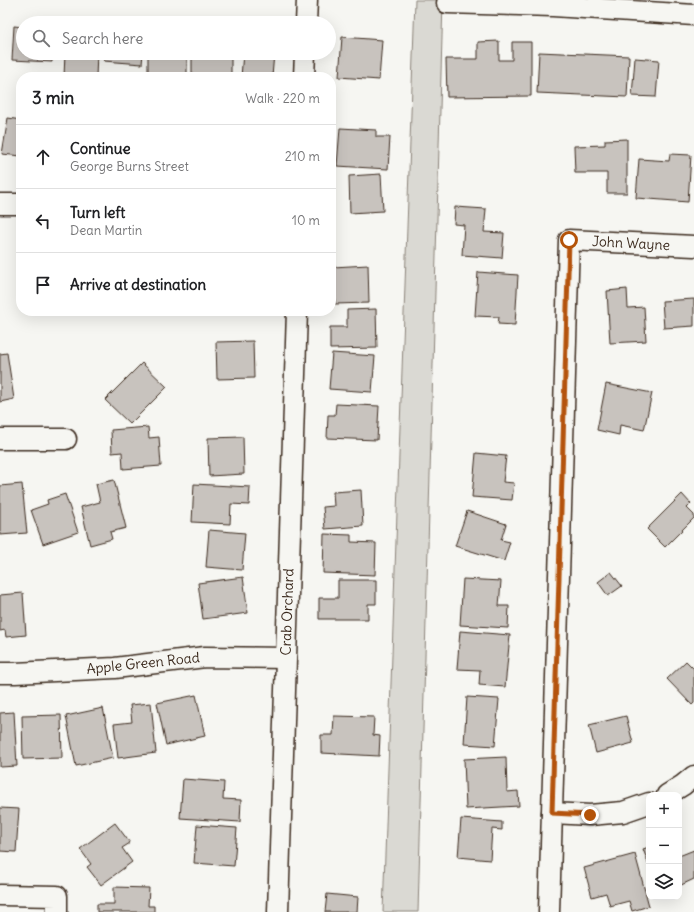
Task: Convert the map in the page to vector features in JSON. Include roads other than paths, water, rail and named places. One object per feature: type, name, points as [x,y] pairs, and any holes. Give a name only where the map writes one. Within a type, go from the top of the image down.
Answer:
[{"type":"street","points":[[306,16],[307,0]]},
{"type":"street","points":[[447,3],[553,3],[694,15]]},
{"type":"street","points":[[304,72],[305,60]]},
{"type":"street","points":[[0,204],[16,204]]},
{"type":"street","name":"John Wayne","points":[[552,813],[569,240],[694,246]]},
{"type":"street","name":"Crab Orchard","points":[[278,912],[297,316]]},
{"type":"street","points":[[0,439],[66,439]]},
{"type":"street","name":"Apple Green Road","points":[[0,672],[22,673],[115,668],[205,657],[286,658]]},
{"type":"street","points":[[672,792],[694,776]]},
{"type":"street","points":[[549,912],[552,813],[590,815],[616,813],[646,804]]},
{"type":"street","points":[[0,895],[57,904]]}]
